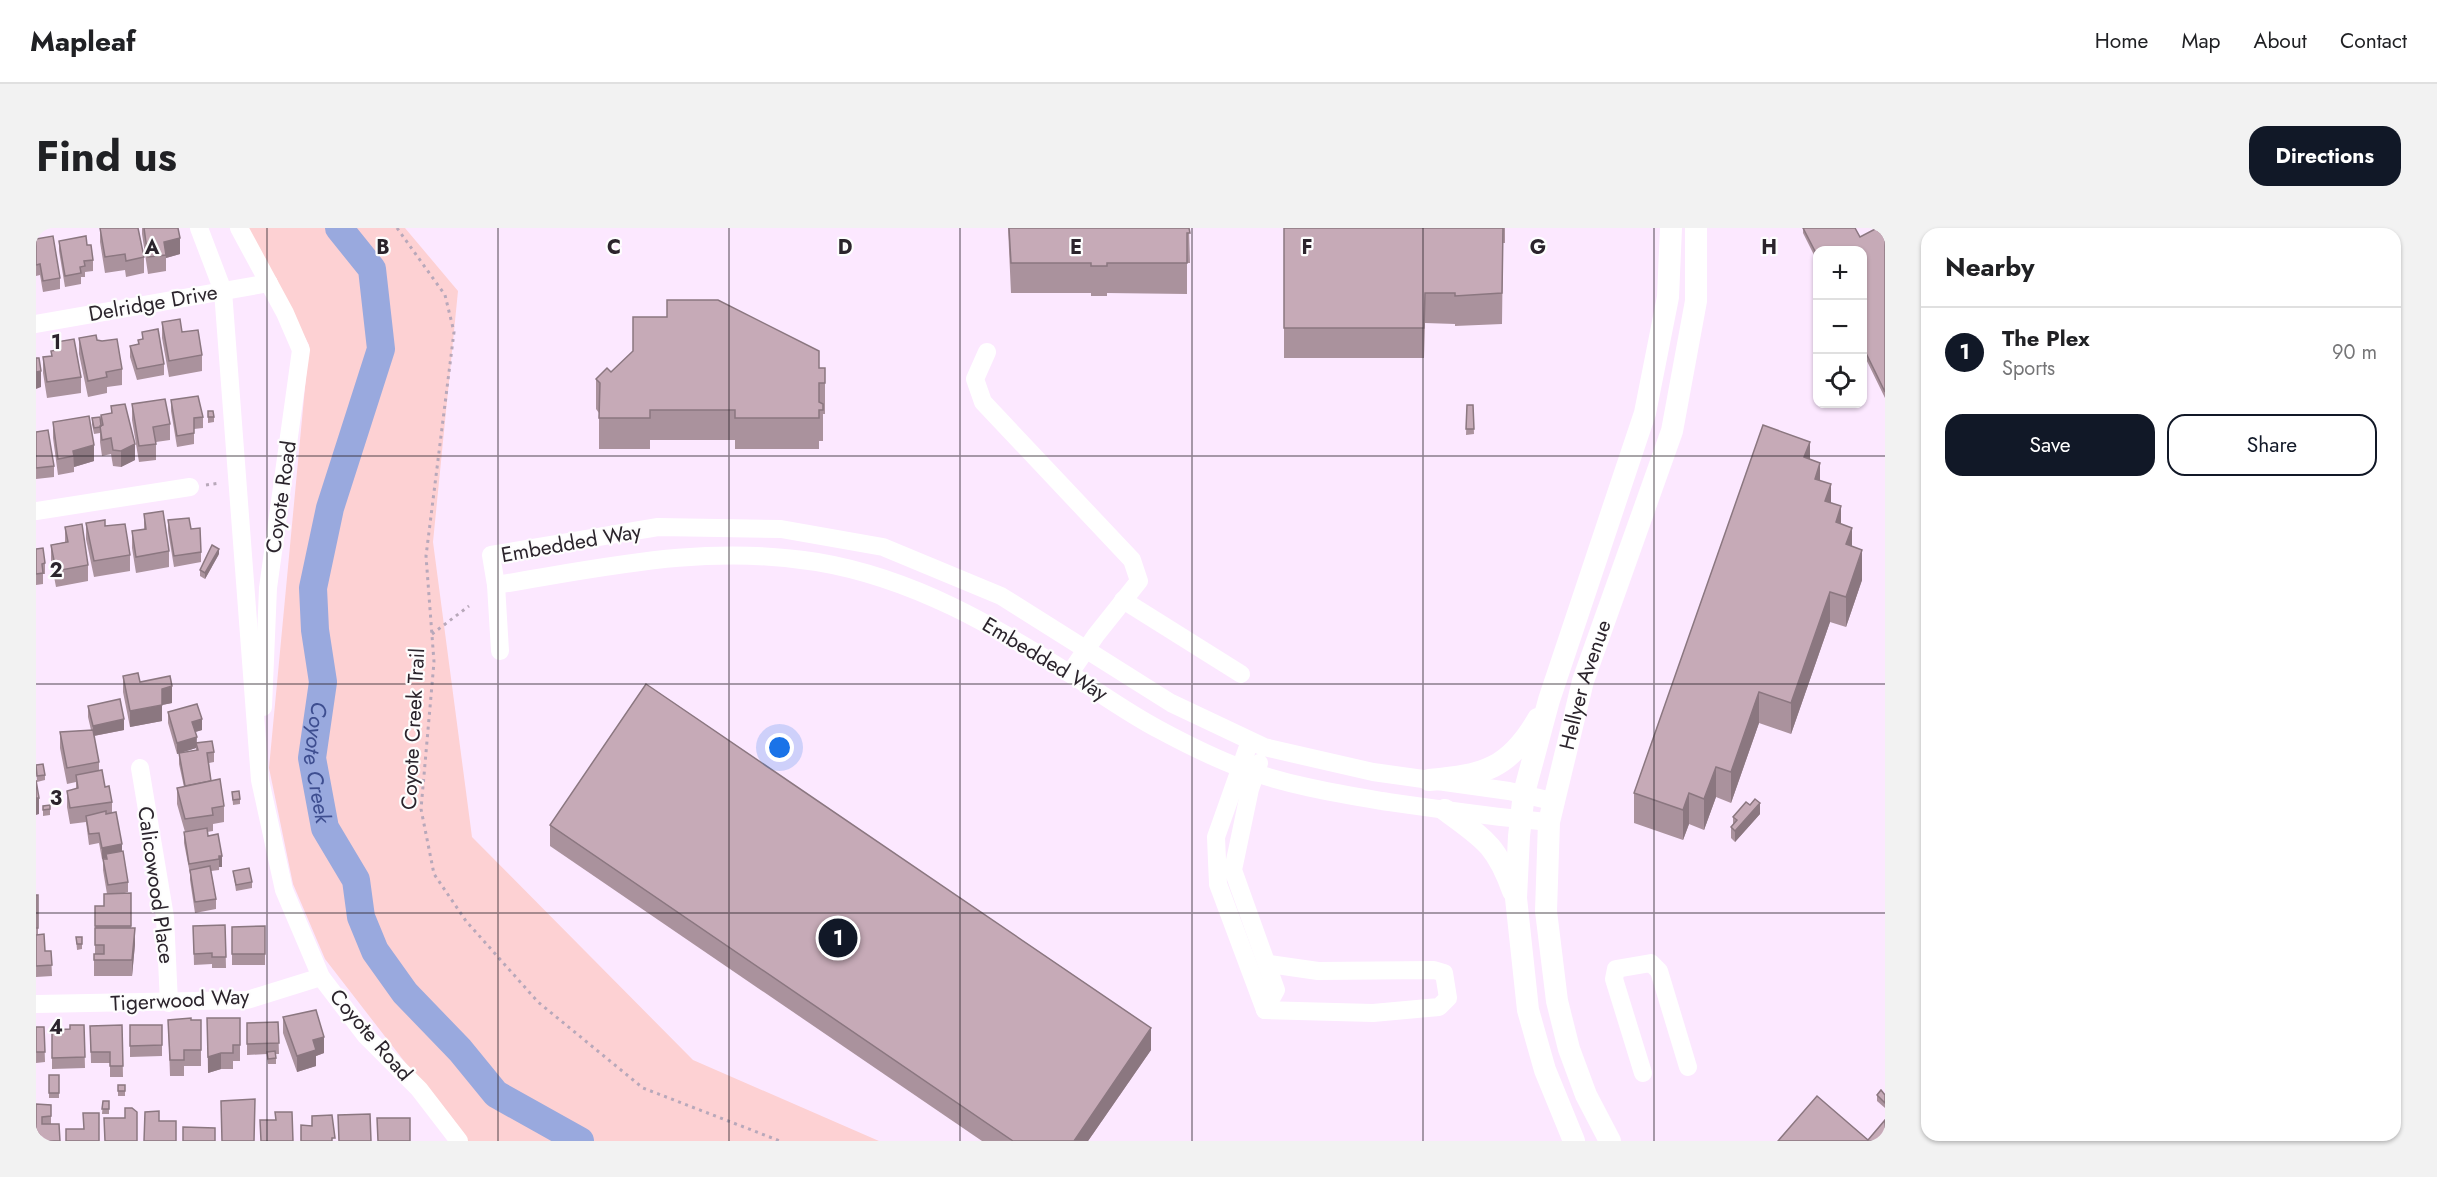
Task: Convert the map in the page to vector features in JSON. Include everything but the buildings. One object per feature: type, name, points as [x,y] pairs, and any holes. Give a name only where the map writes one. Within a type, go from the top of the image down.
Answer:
[{"type":"main road","name":"Hellyer Avenue","points":[[1574,1141],[1545,1070],[1528,1011],[1516,898],[1521,819],[1524,793],[1549,700],[1645,413],[1668,297],[1671,228]]},
{"type":"main road","name":"Hellyer Avenue","points":[[1610,1141],[1586,1095],[1569,1049],[1557,1001],[1546,911],[1550,811],[1583,681],[1672,431],[1696,301],[1696,228]]},
{"type":"main road","points":[[1668,297],[1696,301]]},
{"type":"main road","points":[[1429,780],[1465,777],[1502,763],[1526,741],[1549,700]]},
{"type":"main road","points":[[1445,810],[1489,842],[1504,868],[1516,898]]},
{"type":"street","name":"Coyote Road","points":[[199,228],[223,291],[260,780],[284,890],[321,976],[366,1036],[419,1089],[459,1141]]},
{"type":"street","name":"Coyote Road","points":[[239,228],[269,283],[301,350],[268,588],[260,780]]},
{"type":"street","name":"Delridge Drive","points":[[36,324],[269,283]]},
{"type":"street","points":[[987,352],[975,379],[983,402],[1132,560],[1139,581],[1085,649],[1070,673]]},
{"type":"street","points":[[36,511],[189,487]]},
{"type":"street","name":"Embedded Way","points":[[658,527],[781,528],[883,547],[1001,596],[1171,703],[1257,744],[1318,761],[1524,793],[1550,811],[1521,819],[1445,810],[1318,790],[1248,771],[1158,729],[984,621],[926,593],[875,576],[819,563],[759,555],[710,554],[662,558],[496,585],[491,555],[658,527]]},
{"type":"street","points":[[496,585],[500,651]]},
{"type":"street","points":[[1124,600],[1241,674]]},
{"type":"street","points":[[1257,744],[1248,771],[1216,837],[1218,884],[1265,1011]]},
{"type":"street","name":"Calicowood Place","points":[[140,768],[165,917],[169,1003]]},
{"type":"street","points":[[1248,771],[1233,870],[1269,964],[1276,990],[1265,1011]]},
{"type":"street","points":[[1216,837],[1238,842]]},
{"type":"street","points":[[1643,1073],[1614,979],[1616,969],[1651,963],[1659,971],[1688,1067]]},
{"type":"street","points":[[1265,1011],[1373,1013],[1439,1007],[1448,998],[1444,974],[1434,970],[1318,971],[1269,964]]},
{"type":"street","name":"Tigerwood Way","points":[[36,1004],[247,1000],[321,976]]},
{"type":"path","name":"Coyote Creek Trail","points":[[397,228],[445,295],[454,332],[426,556],[434,662],[421,809],[434,874],[466,921],[538,1002],[642,1088],[780,1141]]},
{"type":"path","points":[[189,487],[236,482]]},
{"type":"path","points":[[432,634],[469,606]]},
{"type":"shaded area","points":[[246,228],[405,228],[458,291],[433,542],[472,837],[693,1060],[879,1141],[466,1141],[325,959],[293,884],[269,768],[309,345]]},
{"type":"waterway","name":"Coyote Creek","points":[[339,228],[372,269],[381,349],[330,508],[313,588],[315,630],[323,682],[312,758],[325,828],[356,880],[361,917],[375,951],[405,993],[460,1050],[496,1094],[580,1141]]},
{"type":"place","name":"The Plex","points":[[838,938]]}]
